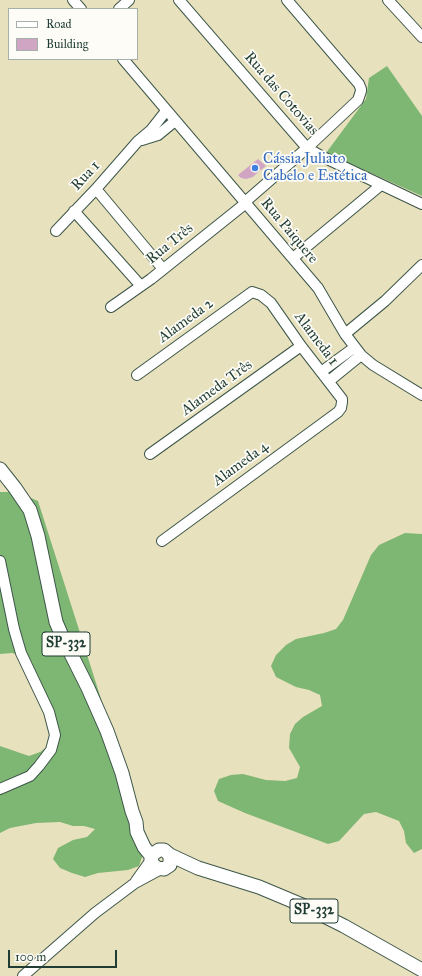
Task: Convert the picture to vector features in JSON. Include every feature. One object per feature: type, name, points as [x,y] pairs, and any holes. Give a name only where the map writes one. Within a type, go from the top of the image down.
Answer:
[{"type":"main road","name":"SP-332","points":[[0,469],[30,510],[38,536],[56,622],[107,731],[122,773],[136,822],[147,836],[161,860],[180,869],[198,868],[259,887],[302,905],[344,926],[422,970]]},
{"type":"street","points":[[73,0],[79,8]]},
{"type":"street","points":[[120,8],[129,0]]},
{"type":"street","name":"Rua das Cotovias","points":[[180,0],[307,148],[323,158],[422,204]]},
{"type":"street","name":"Rua Três","points":[[111,307],[163,269],[245,202],[307,148],[358,100],[362,88],[287,0]]},
{"type":"street","points":[[388,0],[422,37]]},
{"type":"street","name":"Rua Paiquere","points":[[124,60],[318,288],[345,334],[358,351],[373,365],[422,395]]},
{"type":"street","name":"Rua 1","points":[[56,231],[96,189],[138,141],[151,130],[166,111]]},
{"type":"street","points":[[138,141],[158,135],[175,121]]},
{"type":"street","points":[[293,258],[381,185]]},
{"type":"street","points":[[96,189],[163,269]]},
{"type":"street","points":[[74,211],[141,286]]},
{"type":"street","points":[[345,334],[385,301],[422,265]]},
{"type":"street","name":"Alameda 1","points":[[252,292],[262,295],[271,303],[301,346],[342,399],[341,408],[338,412]]},
{"type":"street","name":"Alameda 2","points":[[137,375],[252,292]]},
{"type":"street","name":"Alameda Três","points":[[150,454],[301,346]]},
{"type":"street","points":[[321,372],[358,351]]},
{"type":"street","points":[[329,381],[358,351]]},
{"type":"street","name":"Alameda 4","points":[[162,541],[338,412]]},
{"type":"street","points":[[0,561],[14,629],[21,653],[49,712],[55,735],[51,750],[30,776],[0,789]]},
{"type":"street","points":[[23,976],[95,913],[135,883],[161,860]]},
{"type":"green space","points":[[387,66],[422,116],[422,196],[326,153],[366,99],[369,78]]},
{"type":"green space","points":[[0,492],[13,492],[38,501],[125,774],[143,854],[139,866],[128,870],[98,873],[85,877],[60,868],[53,859],[58,848],[73,840],[87,837],[95,829],[84,826],[73,826],[60,822],[36,823],[10,828],[0,833],[0,746],[29,756],[40,752],[52,743],[32,662],[23,656],[12,653],[0,654]]},
{"type":"green space","points":[[405,533],[422,534],[422,849],[414,853],[406,843],[404,831],[399,821],[376,812],[364,814],[339,841],[328,844],[245,813],[218,801],[214,791],[219,779],[231,775],[243,774],[266,780],[285,781],[297,778],[300,767],[289,748],[290,734],[295,724],[303,717],[322,706],[320,695],[309,690],[296,687],[276,677],[271,666],[276,655],[286,645],[296,639],[336,629],[343,620],[371,555],[379,545]]},
{"type":"building","name":"Cássia Juliato Cabelo e Estética","points":[[258,159],[266,166],[261,170],[259,169],[253,177],[246,179],[241,178],[238,175]]},
{"type":"place","name":"Cássia Juliato Cabelo e Estética","points":[[255,168]]}]
